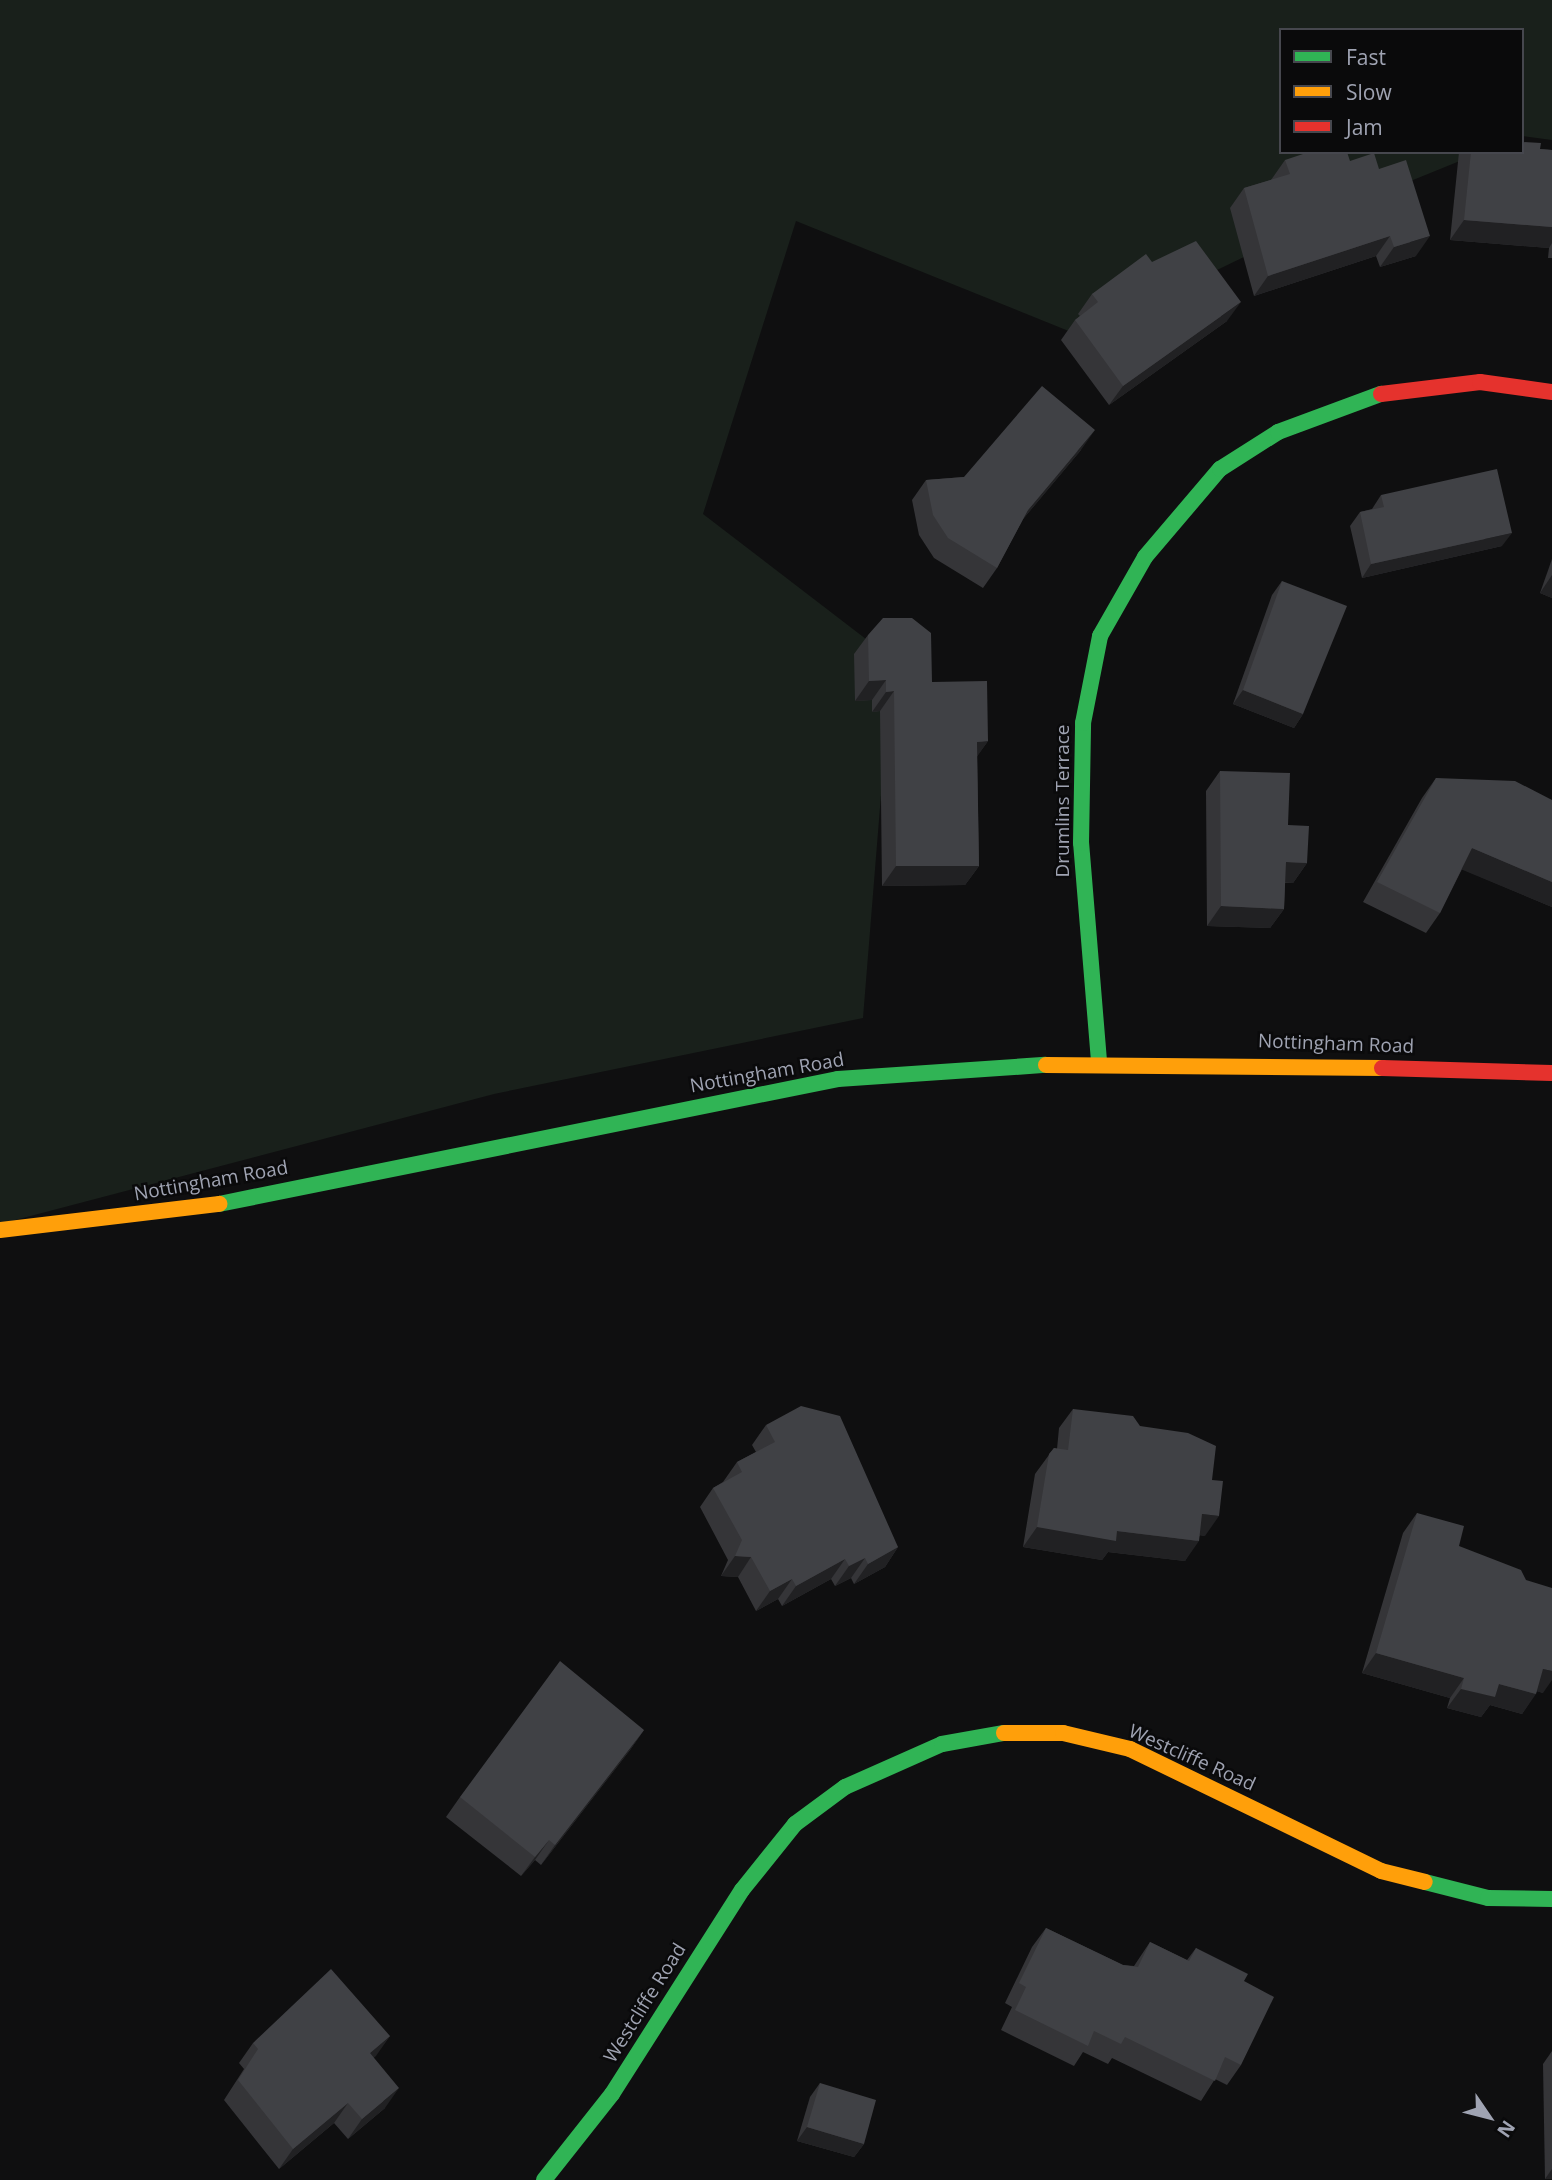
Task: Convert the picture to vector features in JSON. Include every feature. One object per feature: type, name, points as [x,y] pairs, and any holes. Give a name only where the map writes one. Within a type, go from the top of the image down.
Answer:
[{"type":"street","name":"Drumlins Terrace","points":[[1099,1061],[1081,843],[1083,723],[1100,636],[1145,557],[1220,470],[1278,432],[1374,396],[1480,382],[1552,392]]},
{"type":"street","name":"Nottingham Road","points":[[0,1230],[192,1209],[838,1079],[1099,1061],[1326,1062],[1552,1073]]},
{"type":"street","name":"Westcliffe Road","points":[[544,2180],[611,2094],[742,1890],[795,1824],[845,1787],[942,1744],[1009,1732],[1063,1733],[1130,1749],[1381,1871],[1488,1898],[1552,1899]]},
{"type":"shaded area","points":[[0,0],[1552,0],[1552,140],[1524,136],[1524,28],[1279,28],[1279,154],[1477,154],[1349,206],[1081,336],[796,221],[703,514],[892,659],[863,1018],[494,1094],[0,1224]]},
{"type":"building","points":[[1524,142],[1541,143],[1540,149],[1552,150],[1552,227],[1464,220],[1471,154],[1524,154]]},
{"type":"building","points":[[1303,154],[1348,154],[1350,161],[1374,154],[1379,169],[1406,160],[1430,236],[1394,247],[1390,236],[1268,276],[1244,188],[1290,174],[1285,160]]},
{"type":"building","points":[[1196,241],[1241,302],[1123,386],[1075,320],[1098,302],[1092,294],[1146,254],[1152,262]]},
{"type":"building","points":[[1042,386],[1095,430],[1028,510],[997,568],[948,538],[933,515],[926,480],[964,477]]},
{"type":"building","points":[[1497,469],[1512,533],[1371,564],[1360,512],[1384,507],[1381,495]]},
{"type":"building","points":[[1282,581],[1347,606],[1303,714],[1243,690]]},
{"type":"building","points":[[883,618],[912,618],[931,633],[932,682],[987,681],[988,741],[977,742],[979,866],[896,866],[894,691],[886,692],[886,680],[869,681],[868,635]]},
{"type":"building","points":[[1220,771],[1290,773],[1288,825],[1309,826],[1307,863],[1286,862],[1284,909],[1221,906]]},
{"type":"building","points":[[1436,778],[1515,781],[1552,800],[1552,882],[1472,848],[1440,913],[1377,882]]},
{"type":"building","points":[[801,1406],[840,1416],[898,1547],[868,1564],[865,1558],[849,1566],[845,1559],[796,1586],[792,1579],[770,1591],[751,1557],[735,1556],[742,1540],[713,1488],[742,1472],[737,1462],[775,1442],[766,1425]]},
{"type":"building","points":[[1073,1409],[1133,1416],[1140,1426],[1188,1433],[1216,1446],[1212,1480],[1223,1481],[1219,1516],[1202,1514],[1199,1541],[1117,1531],[1116,1541],[1037,1527],[1049,1454],[1054,1448],[1068,1450]]},
{"type":"building","points":[[1417,1513],[1464,1526],[1459,1546],[1521,1570],[1526,1580],[1552,1588],[1552,1671],[1543,1669],[1536,1694],[1499,1684],[1495,1697],[1461,1689],[1464,1678],[1376,1653]]},
{"type":"building","points":[[560,1661],[644,1730],[555,1845],[549,1840],[535,1857],[460,1797]]},
{"type":"building","points":[[1046,1928],[1123,1965],[1138,1967],[1150,1942],[1189,1961],[1196,1948],[1248,1974],[1244,1981],[1274,1997],[1241,2065],[1225,2057],[1215,2081],[1125,2037],[1121,2044],[1094,2031],[1088,2046],[1015,2010],[1026,1987],[1019,1983]]},
{"type":"building","points":[[331,1969],[390,2036],[370,2053],[399,2088],[362,2119],[348,2103],[293,2149],[238,2080],[258,2049],[253,2043]]},
{"type":"building","points":[[820,2083],[876,2100],[864,2144],[807,2127]]},
{"type":"traffic: fast","points":[[1099,1061],[1081,843],[1083,723],[1100,636],[1145,557],[1220,469],[1278,432],[1381,394]]},
{"type":"traffic: fast","points":[[219,1204],[838,1079],[1046,1065]]},
{"type":"traffic: fast","points":[[544,2180],[612,2094],[742,1890],[795,1824],[845,1787],[942,1744],[1004,1733]]},
{"type":"traffic: fast","points":[[1425,1882],[1488,1898],[1552,1899]]},
{"type":"traffic: slow","points":[[1046,1065],[1382,1068]]},
{"type":"traffic: slow","points":[[0,1230],[219,1204]]},
{"type":"traffic: slow","points":[[1004,1733],[1063,1733],[1130,1749],[1381,1871],[1425,1882]]},
{"type":"traffic: jam","points":[[1381,394],[1480,382],[1552,392]]},
{"type":"traffic: jam","points":[[1382,1068],[1552,1073]]}]
